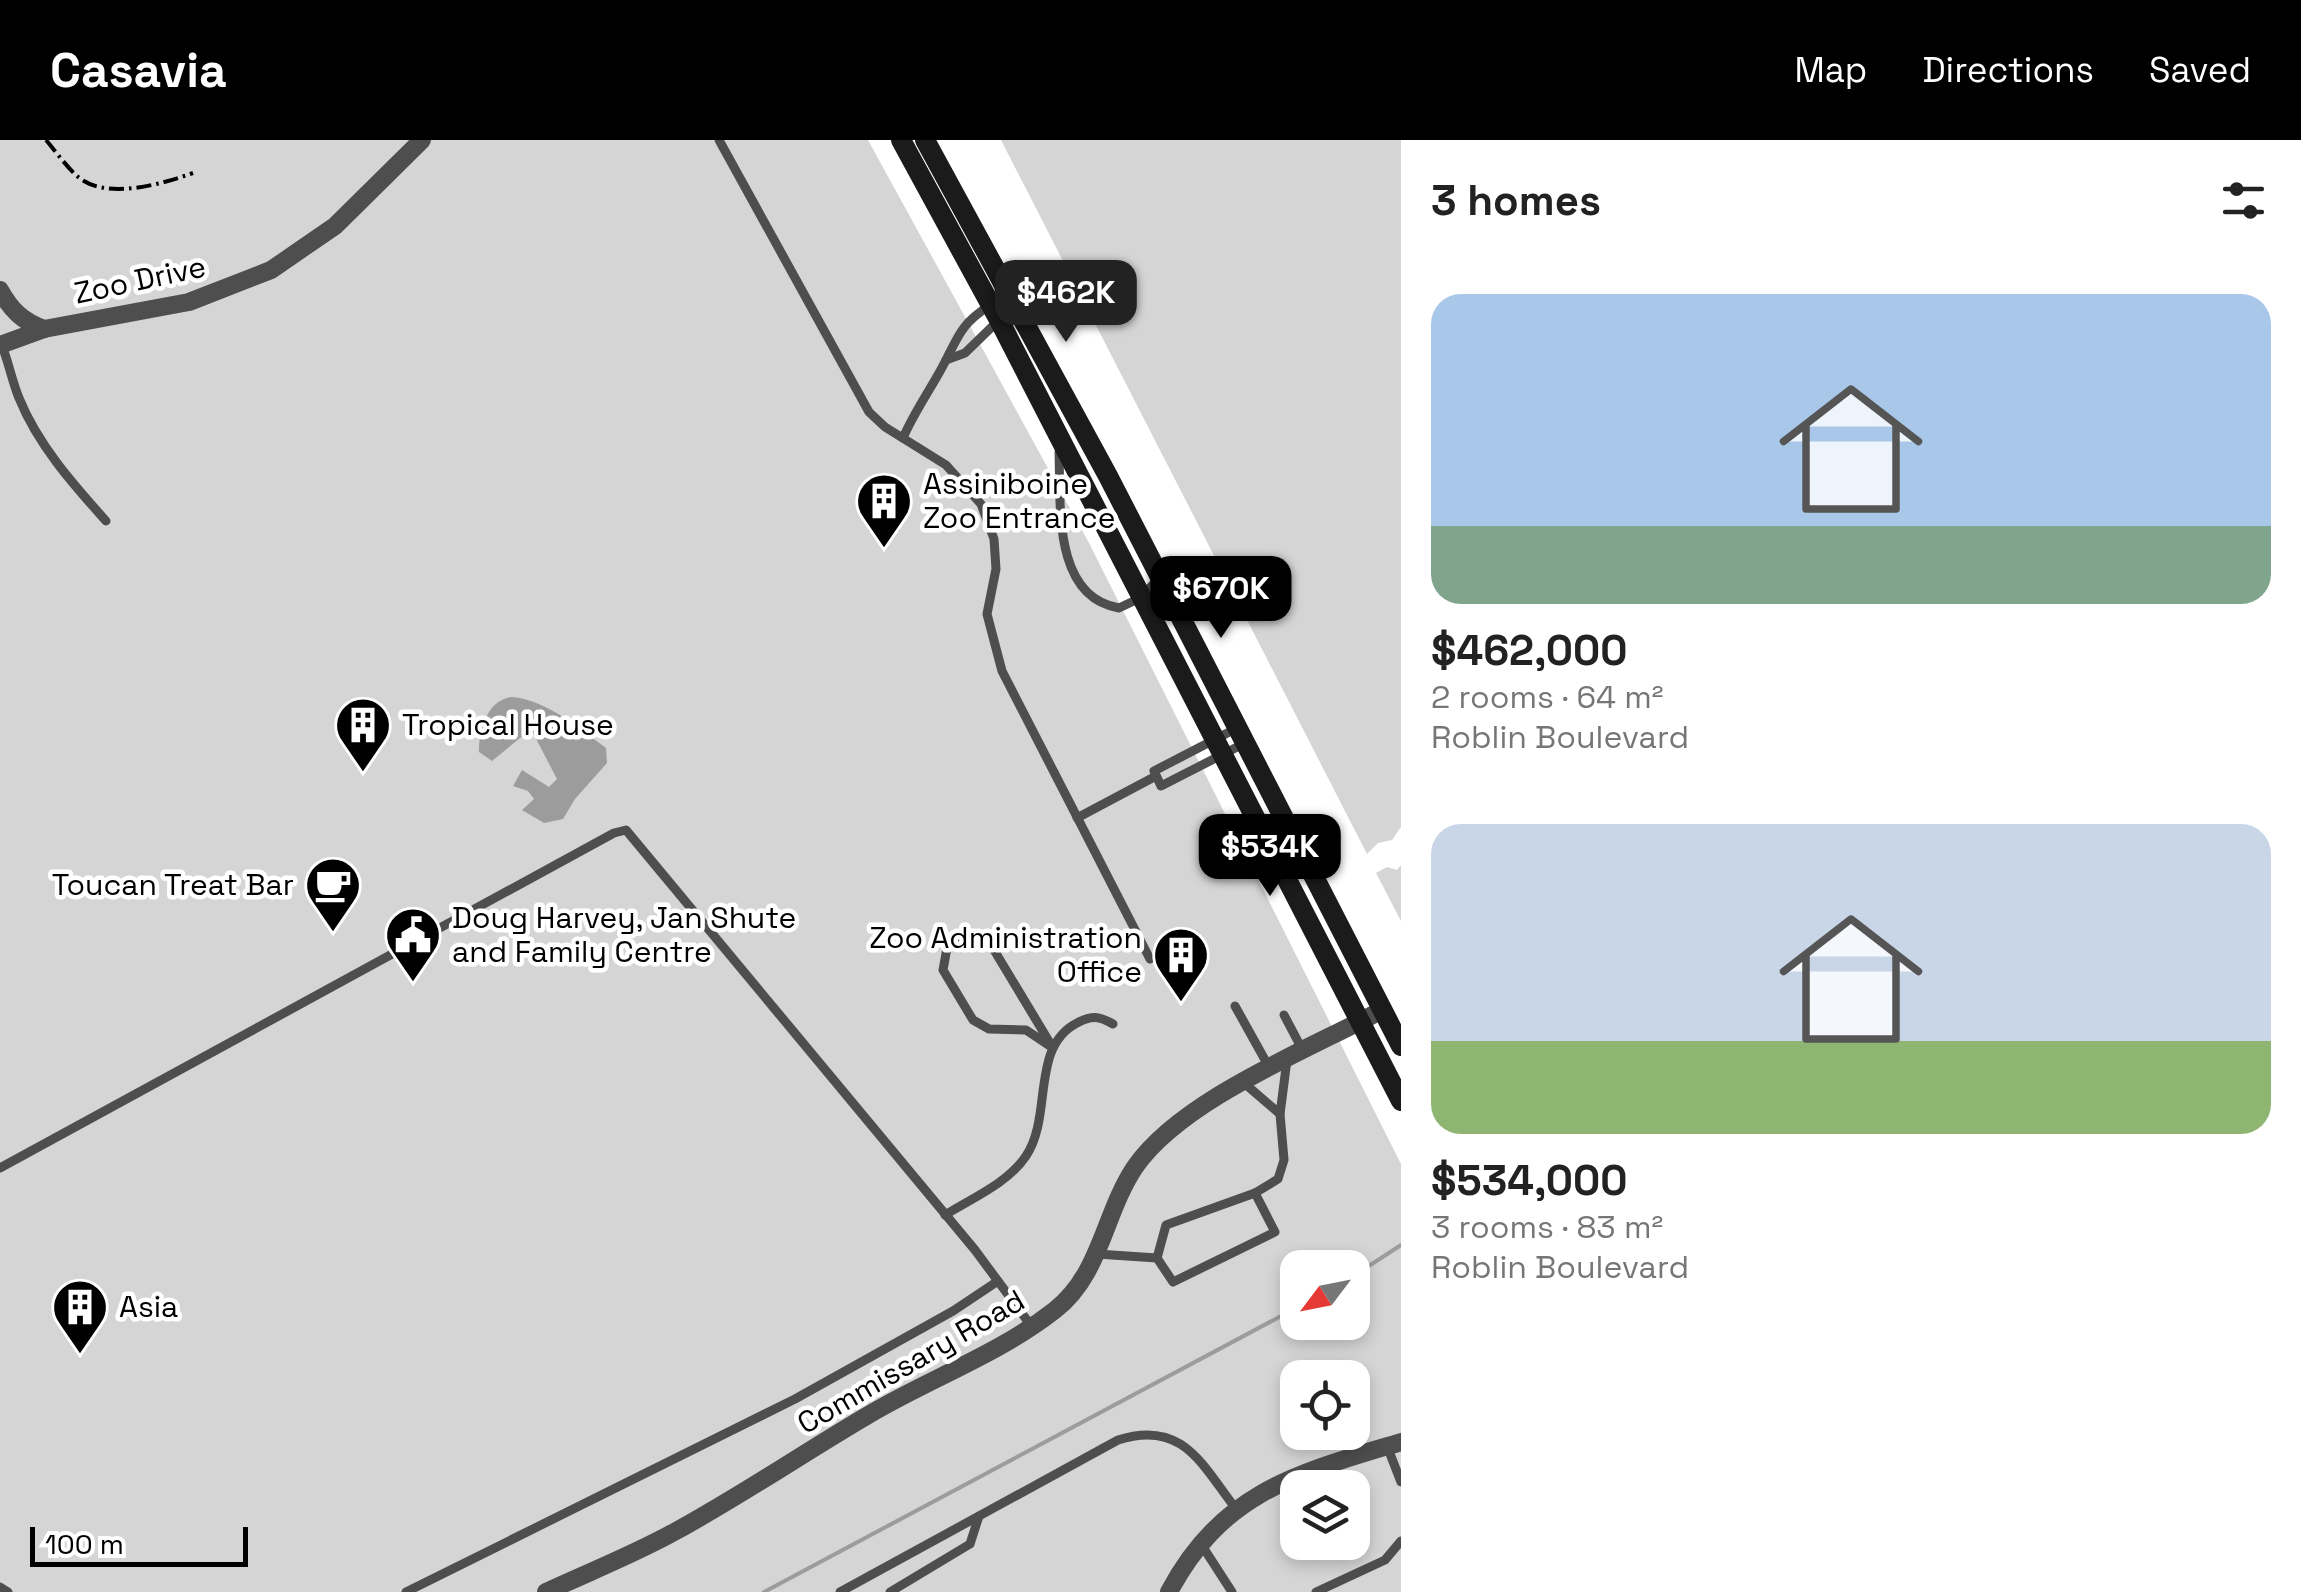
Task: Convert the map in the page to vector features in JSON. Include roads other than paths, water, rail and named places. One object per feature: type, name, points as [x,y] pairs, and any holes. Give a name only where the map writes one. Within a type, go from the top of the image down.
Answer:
[{"type":"main road","points":[[901,140],[1004,307],[1160,576],[1401,1046]]},
{"type":"main road","points":[[926,140],[1059,437],[1401,1100]]},
{"type":"street","name":"Zoo Drive","points":[[1,346],[44,329],[189,302],[271,270],[335,226],[422,140]]},
{"type":"street","points":[[0,290],[16,314],[44,329]]},
{"type":"street","name":"Commissary Road","points":[[546,1592],[679,1530],[874,1412],[1032,1327],[1064,1302],[1097,1254],[1126,1182],[1146,1153],[1191,1115],[1382,1010]]},
{"type":"street","points":[[1169,1592],[1200,1543],[1236,1509],[1302,1474],[1394,1444]]},
{"type":"lane","points":[[719,140],[869,412],[885,428],[959,476],[981,504],[990,524],[996,569],[987,614],[998,659],[1150,958]]},
{"type":"lane","points":[[903,438],[955,337],[974,316],[1004,307]]},
{"type":"lane","points":[[946,360],[964,353],[1004,307]]},
{"type":"lane","points":[[1,346],[19,399],[40,436],[65,474],[106,522]]},
{"type":"lane","points":[[1059,437],[1066,544],[1076,580],[1094,598],[1119,608],[1140,598],[1160,576]]},
{"type":"lane","points":[[1077,818],[1241,736]]},
{"type":"lane","points":[[1157,778],[1241,736]]},
{"type":"lane","points":[[0,1168],[519,884],[626,830],[945,1215],[1032,1327]]},
{"type":"lane","points":[[969,935],[991,945],[1053,1048],[1026,1030],[989,1029],[973,1020],[943,970],[947,948],[969,935]]},
{"type":"lane","points":[[1234,1006],[1287,1060]]},
{"type":"lane","points":[[1156,1258],[1166,1225],[1255,1192],[1278,1179],[1282,1169],[1284,1140],[1280,1114],[1287,1060],[1284,1015]]},
{"type":"lane","points":[[945,1215],[1000,1181],[1027,1155],[1038,1130],[1053,1048],[1068,1028],[1098,1016],[1113,1024]]},
{"type":"lane","points":[[1244,1083],[1280,1114]]},
{"type":"lane","points":[[1156,1258],[1173,1282],[1275,1232],[1255,1192]]},
{"type":"lane","points":[[1097,1254],[1156,1258]]},
{"type":"lane","points":[[406,1592],[795,1398],[954,1312],[998,1281]]},
{"type":"lane","points":[[843,1591],[1118,1440],[1143,1434],[1164,1436],[1186,1446],[1236,1509]]},
{"type":"lane","points":[[1394,1444],[1401,1482]]},
{"type":"lane","points":[[890,1592],[970,1544],[980,1516]]},
{"type":"lane","points":[[1316,1592],[1385,1560],[1401,1541]]},
{"type":"lane","points":[[1200,1543],[1232,1592]]},
{"type":"lane","points":[[0,1587],[8,1592]]},
{"type":"waterway","points":[[1370,1265],[1401,1245]]},
{"type":"waterway","points":[[764,1592],[1280,1317]]},
{"type":"railway","points":[[46,140],[77,176],[103,188],[134,188],[193,173]]},
{"type":"place","name":"Assiniboine Zoo Entrance","points":[[884,550]]},
{"type":"place","name":"Tropical House","points":[[363,774]]},
{"type":"place","name":"Toucan Treat Bar","points":[[333,934]]},
{"type":"place","name":"Doug Harvey, Jan Shute and Family Centre","points":[[413,984]]},
{"type":"place","name":"Zoo Administration Office","points":[[1181,1004]]},
{"type":"place","name":"Asia","points":[[80,1356]]}]
